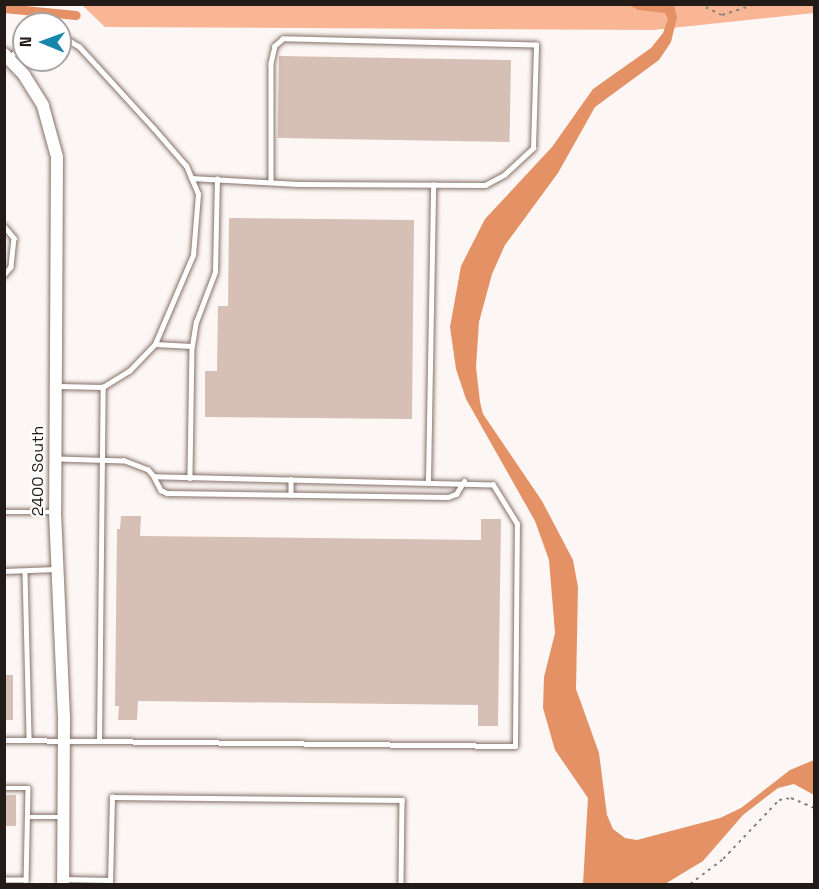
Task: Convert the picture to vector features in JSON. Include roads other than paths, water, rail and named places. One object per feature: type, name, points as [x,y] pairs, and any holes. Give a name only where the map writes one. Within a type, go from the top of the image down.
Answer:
[{"type":"street","name":"2400 South","points":[[10,59],[43,106],[57,157],[54,512],[64,740],[63,882]]},
{"type":"lane","points":[[191,178],[271,182],[485,185],[504,175],[532,148],[536,45],[283,39],[275,46],[271,64],[271,182]]},
{"type":"lane","points":[[55,386],[103,387],[129,370],[155,344],[193,255],[198,194],[186,166],[79,47],[72,43]]},
{"type":"lane","points":[[190,478],[192,346],[196,322],[215,272],[217,180]]},
{"type":"lane","points":[[428,481],[433,185]]},
{"type":"lane","points":[[4,226],[14,238],[10,267],[4,275]]},
{"type":"lane","points":[[155,344],[192,346]]},
{"type":"lane","points":[[99,741],[103,387]]},
{"type":"lane","points":[[55,459],[102,460],[136,464],[154,477],[161,490],[167,493],[448,496],[456,494],[464,481]]},
{"type":"lane","points":[[4,740],[515,746],[518,524],[493,485],[464,481],[154,477]]},
{"type":"lane","points":[[291,479],[291,495]]},
{"type":"lane","points":[[4,512],[54,512]]},
{"type":"lane","points":[[4,572],[56,569]]},
{"type":"lane","points":[[26,571],[29,739]]},
{"type":"lane","points":[[4,788],[28,788],[26,880],[4,880]]},
{"type":"lane","points":[[63,882],[110,882],[112,797],[402,800],[401,885]]},
{"type":"lane","points":[[28,817],[64,817]]},
{"type":"waterway","points":[[4,8],[76,15]]}]
